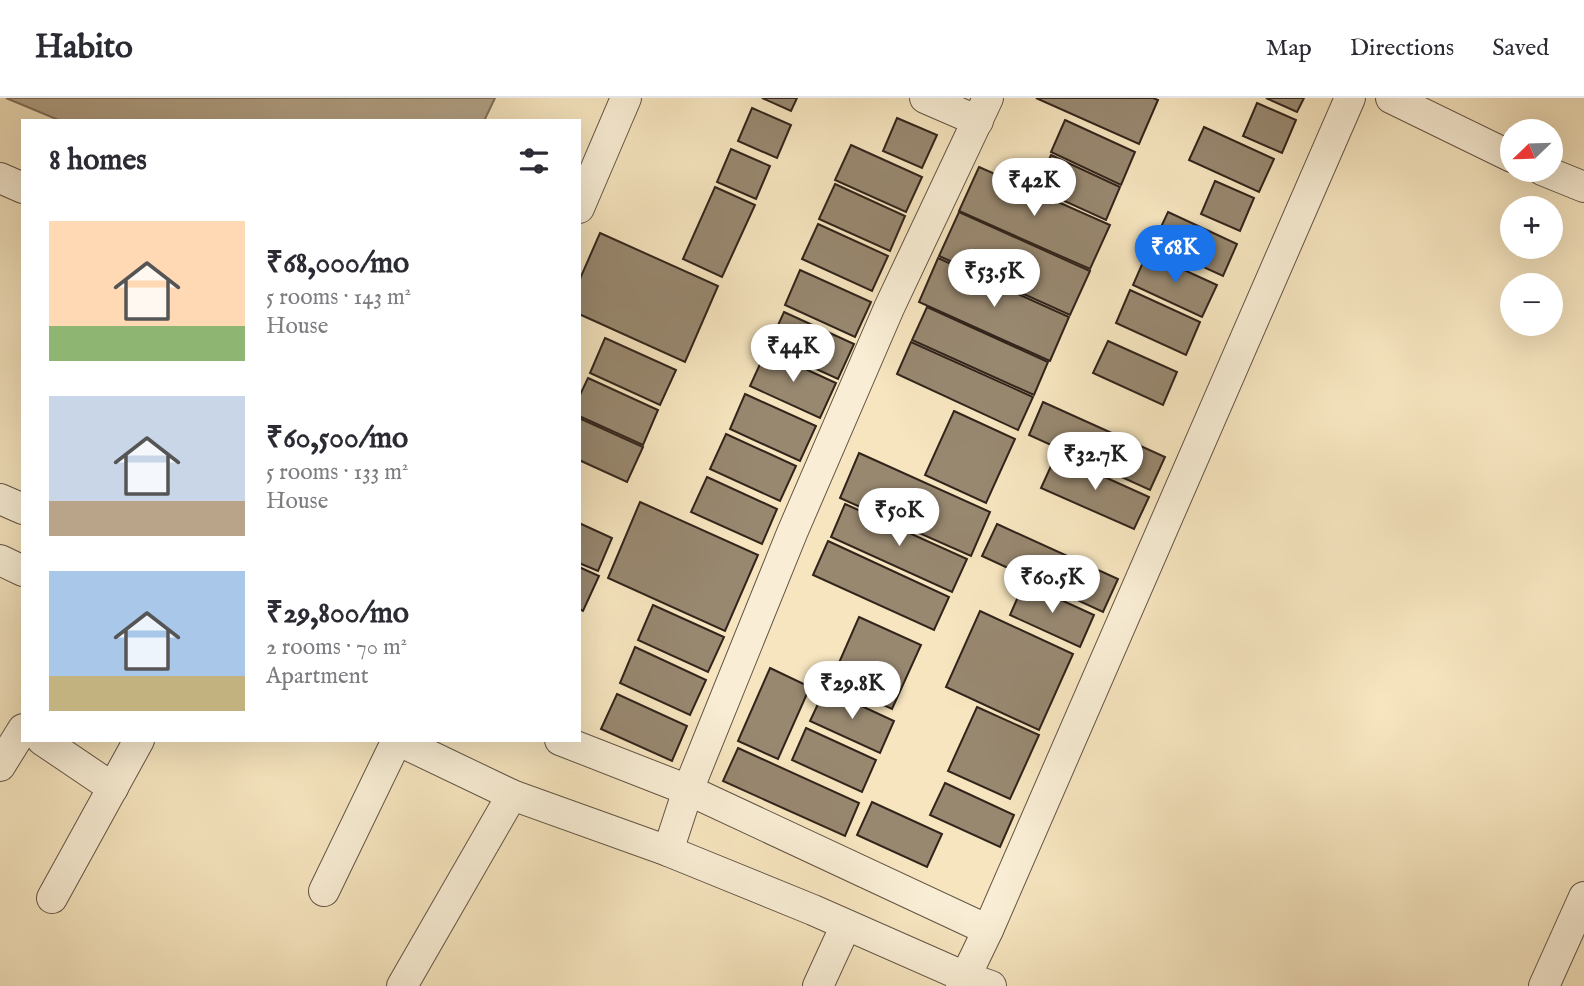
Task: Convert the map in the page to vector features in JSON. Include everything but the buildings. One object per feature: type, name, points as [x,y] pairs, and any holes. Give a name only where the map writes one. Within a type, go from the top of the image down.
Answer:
[{"type":"street","points":[[581,203],[626,98]]},
{"type":"street","points":[[668,851],[688,790],[792,533],[884,321],[983,109],[925,98]]},
{"type":"street","points":[[401,742],[512,795],[668,851],[846,925],[972,983],[988,930],[1350,98]]},
{"type":"street","points":[[1391,98],[1500,151]]},
{"type":"street","points":[[0,178],[21,187]]},
{"type":"street","points":[[1563,178],[1584,187]]},
{"type":"street","points":[[0,499],[21,508]]},
{"type":"street","points":[[0,561],[21,571]]},
{"type":"street","points":[[0,766],[21,732]]},
{"type":"street","points":[[45,742],[113,788]]},
{"type":"street","points":[[52,898],[138,742]]},
{"type":"street","points":[[324,891],[396,742]]},
{"type":"street","points":[[565,742],[688,790],[988,930]]},
{"type":"street","points":[[402,986],[512,795]]},
{"type":"street","points":[[1544,986],[1584,897]]},
{"type":"street","points":[[818,986],[846,925]]},
{"type":"shaded area","points":[[6,98],[495,98],[485,119],[56,119]]}]
